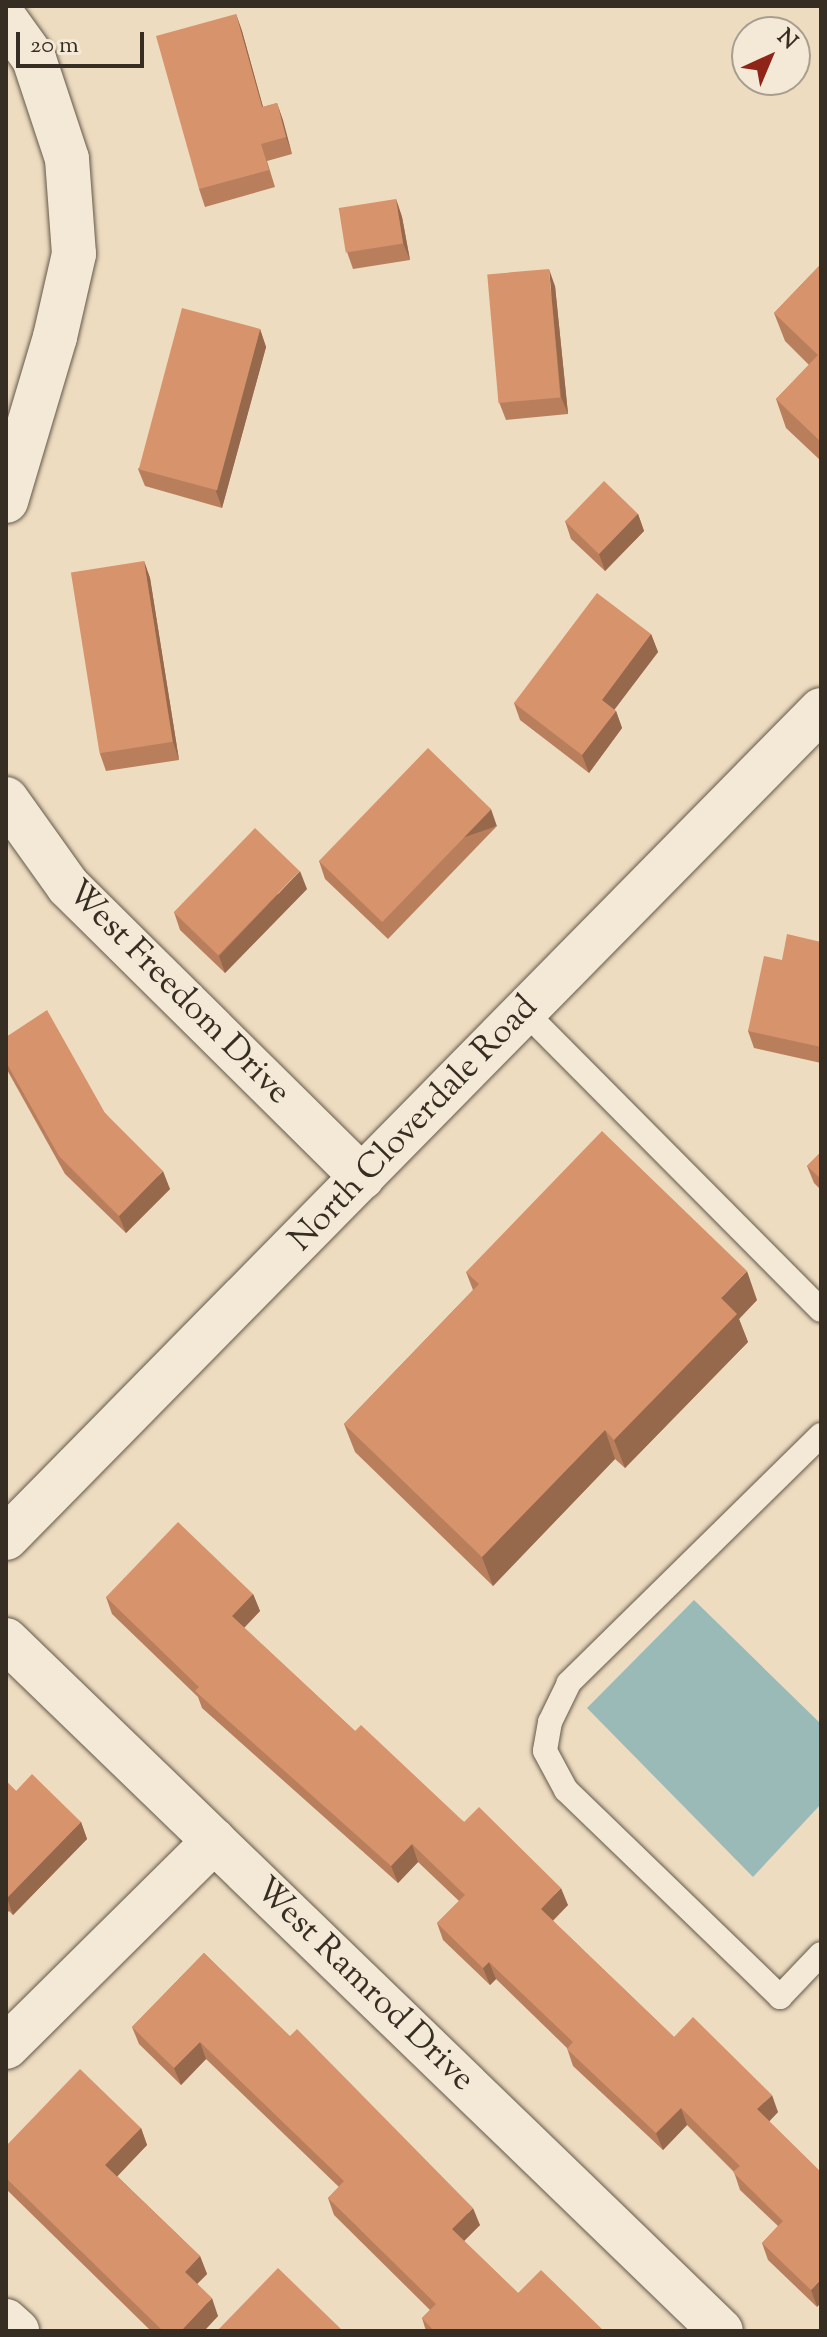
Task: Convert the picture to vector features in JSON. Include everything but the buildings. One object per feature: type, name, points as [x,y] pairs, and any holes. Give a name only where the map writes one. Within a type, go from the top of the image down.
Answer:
[{"type":"street","points":[[6,20],[34,59],[67,159],[74,254],[55,337],[6,501]]},
{"type":"street","name":"North Cloverdale Road","points":[[6,1538],[821,710]]},
{"type":"street","name":"West Freedom Drive","points":[[6,799],[68,886],[362,1177]]},
{"type":"street","name":"West Ramrod Drive","points":[[6,1640],[721,2331]]},
{"type":"street","points":[[6,2047],[214,1841]]},
{"type":"street","points":[[6,2321],[17,2331]]},
{"type":"lane","points":[[524,1011],[821,1310]]},
{"type":"lane","points":[[821,1435],[569,1683],[550,1722],[545,1751],[566,1790],[780,1997],[821,1954]]},
{"type":"water","points":[[694,1600],[821,1724],[821,1804],[753,1877],[587,1708]]}]
